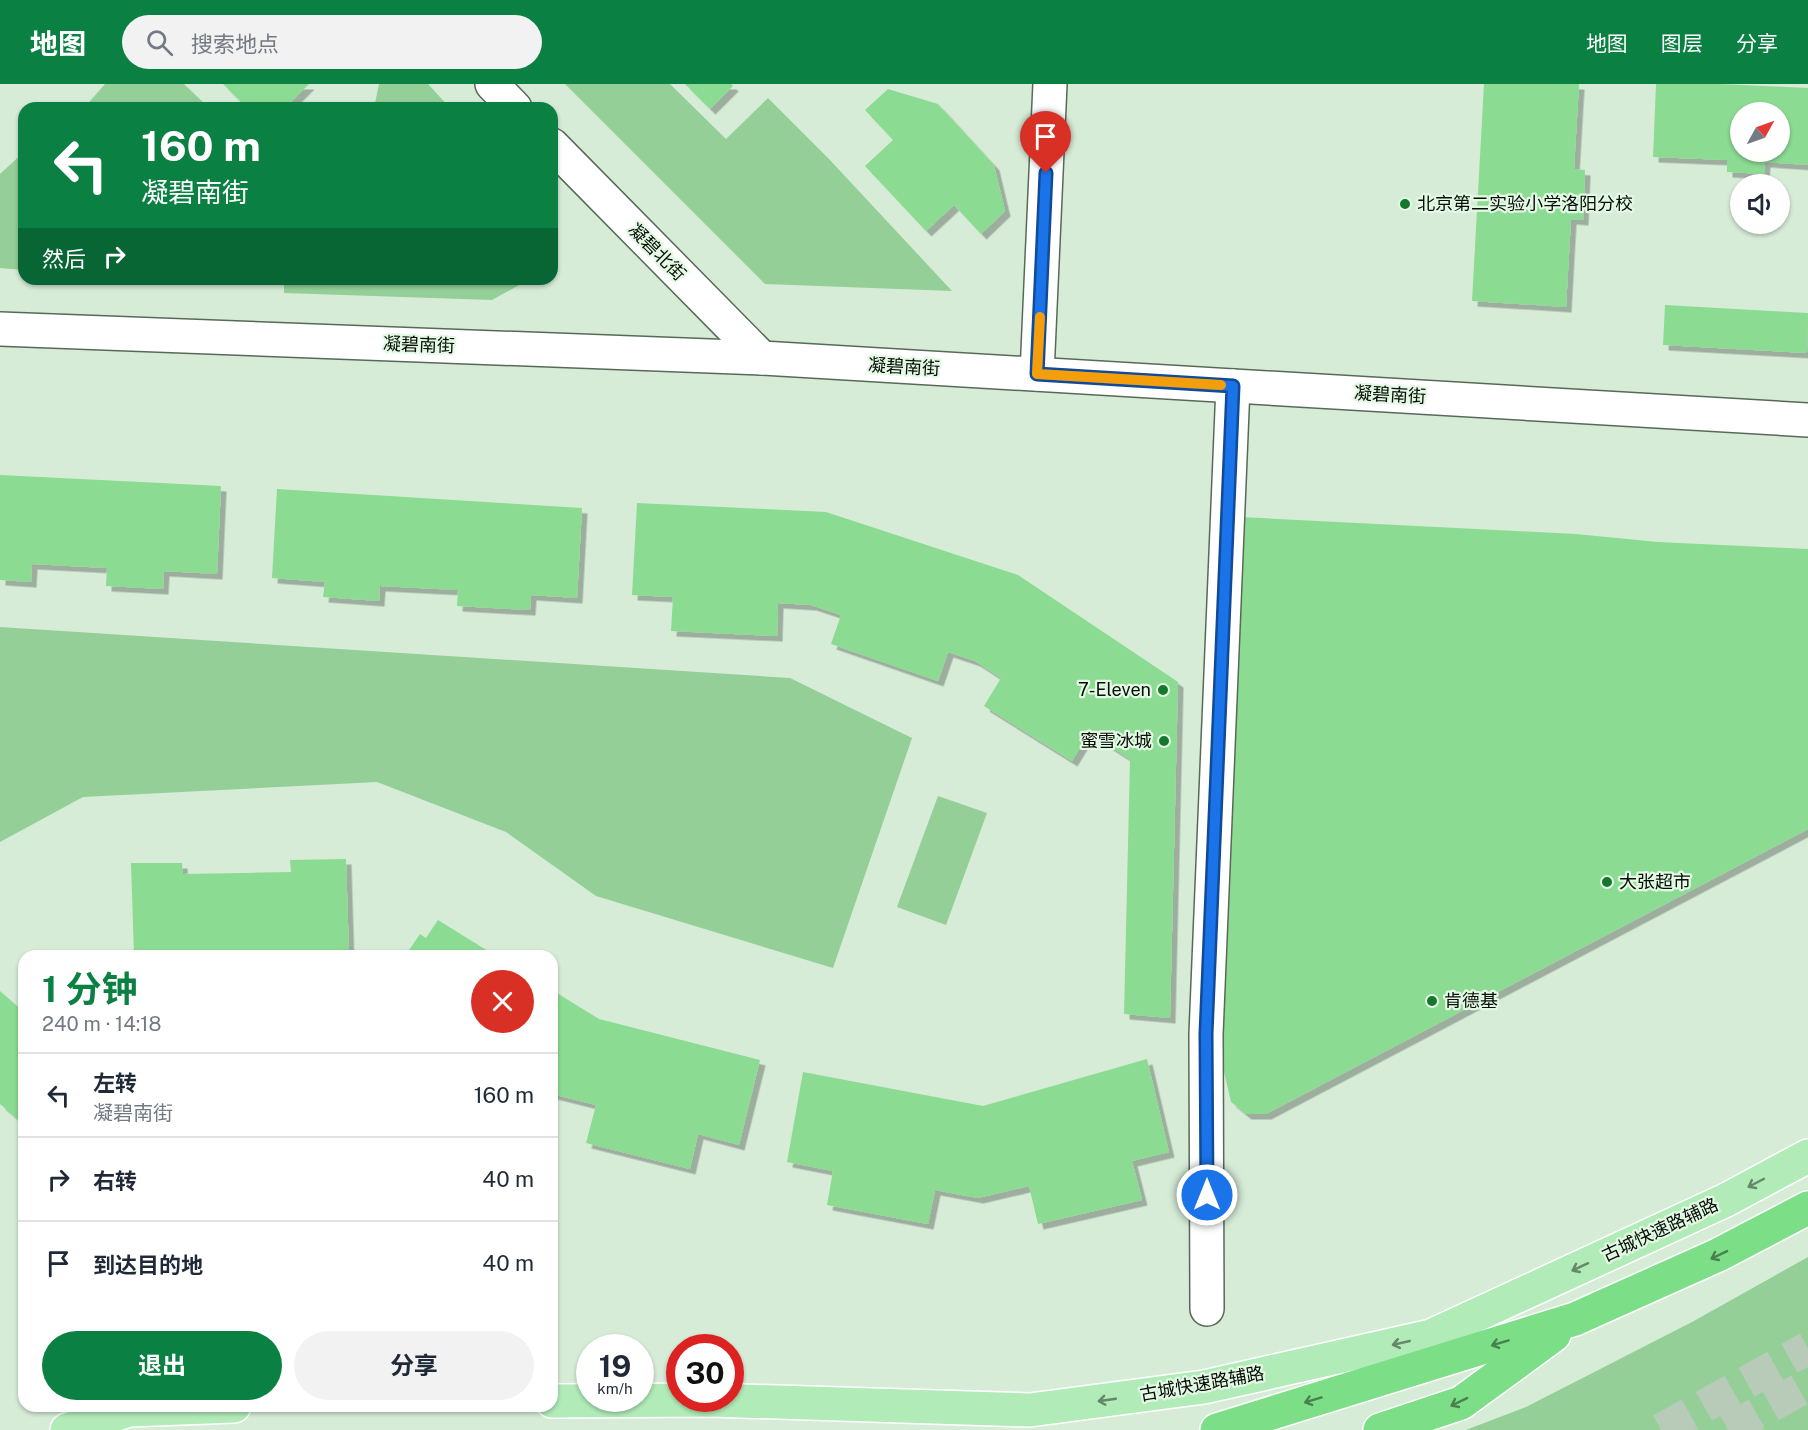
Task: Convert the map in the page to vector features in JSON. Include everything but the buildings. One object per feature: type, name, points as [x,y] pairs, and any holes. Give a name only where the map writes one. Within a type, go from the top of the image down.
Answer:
[{"type":"highway","points":[[1217,1430],[1575,1319],[1718,1256],[1808,1208]]},
{"type":"highway","points":[[1380,1430],[1461,1403],[1575,1319]]},
{"type":"main road","name":"古城快速路辅路","points":[[558,1401],[711,1401],[1030,1410],[1204,1387],[1431,1336],[1725,1200],[1808,1156]]},
{"type":"main road","points":[[67,1430],[123,1412]]},
{"type":"street","points":[[492,84],[509,102]]},
{"type":"street","points":[[1037,374],[1050,84]]},
{"type":"street","name":"凝碧北街","points":[[558,151],[762,358]]},
{"type":"street","name":"凝碧南街","points":[[0,329],[762,358],[1808,420]]},
{"type":"street","points":[[1207,1309],[1206,1034],[1233,386]]},
{"type":"green space","points":[[105,84],[184,84],[203,102],[89,102]]},
{"type":"green space","points":[[379,84],[428,84],[444,102],[375,102]]},
{"type":"green space","points":[[565,84],[670,84],[726,139],[768,98],[829,159],[952,291],[765,284]]},
{"type":"green space","points":[[18,158],[18,270],[0,268],[0,174]]},
{"type":"green space","points":[[284,285],[519,285],[492,300],[284,293]]},
{"type":"green space","points":[[0,627],[790,678],[912,738],[833,968],[596,896],[506,832],[377,782],[83,797],[0,842]]},
{"type":"green space","points":[[938,796],[987,813],[946,925],[897,907]]},
{"type":"green space","points":[[1808,1257],[1808,1430],[1466,1430],[1526,1407],[1692,1322]]},
{"type":"tunnel","points":[[1661,1430],[1808,1348]]},
{"type":"tunnel","points":[[1728,1430],[1808,1385]]},
{"type":"slow traffic","points":[[1040,317],[1037,374],[1221,385]]},
{"type":"place","name":"北京第二实验小学洛阳分校","points":[[1405,204]]},
{"type":"place","name":"7-Eleven","points":[[1163,690]]},
{"type":"place","name":"蜜雪冰城","points":[[1164,741]]},
{"type":"place","name":"大张超市","points":[[1607,882]]},
{"type":"place","name":"肯德基","points":[[1432,1001]]},
{"type":"route","points":[[1046,173],[1037,374],[1233,386],[1206,1034],[1207,1195]]}]
